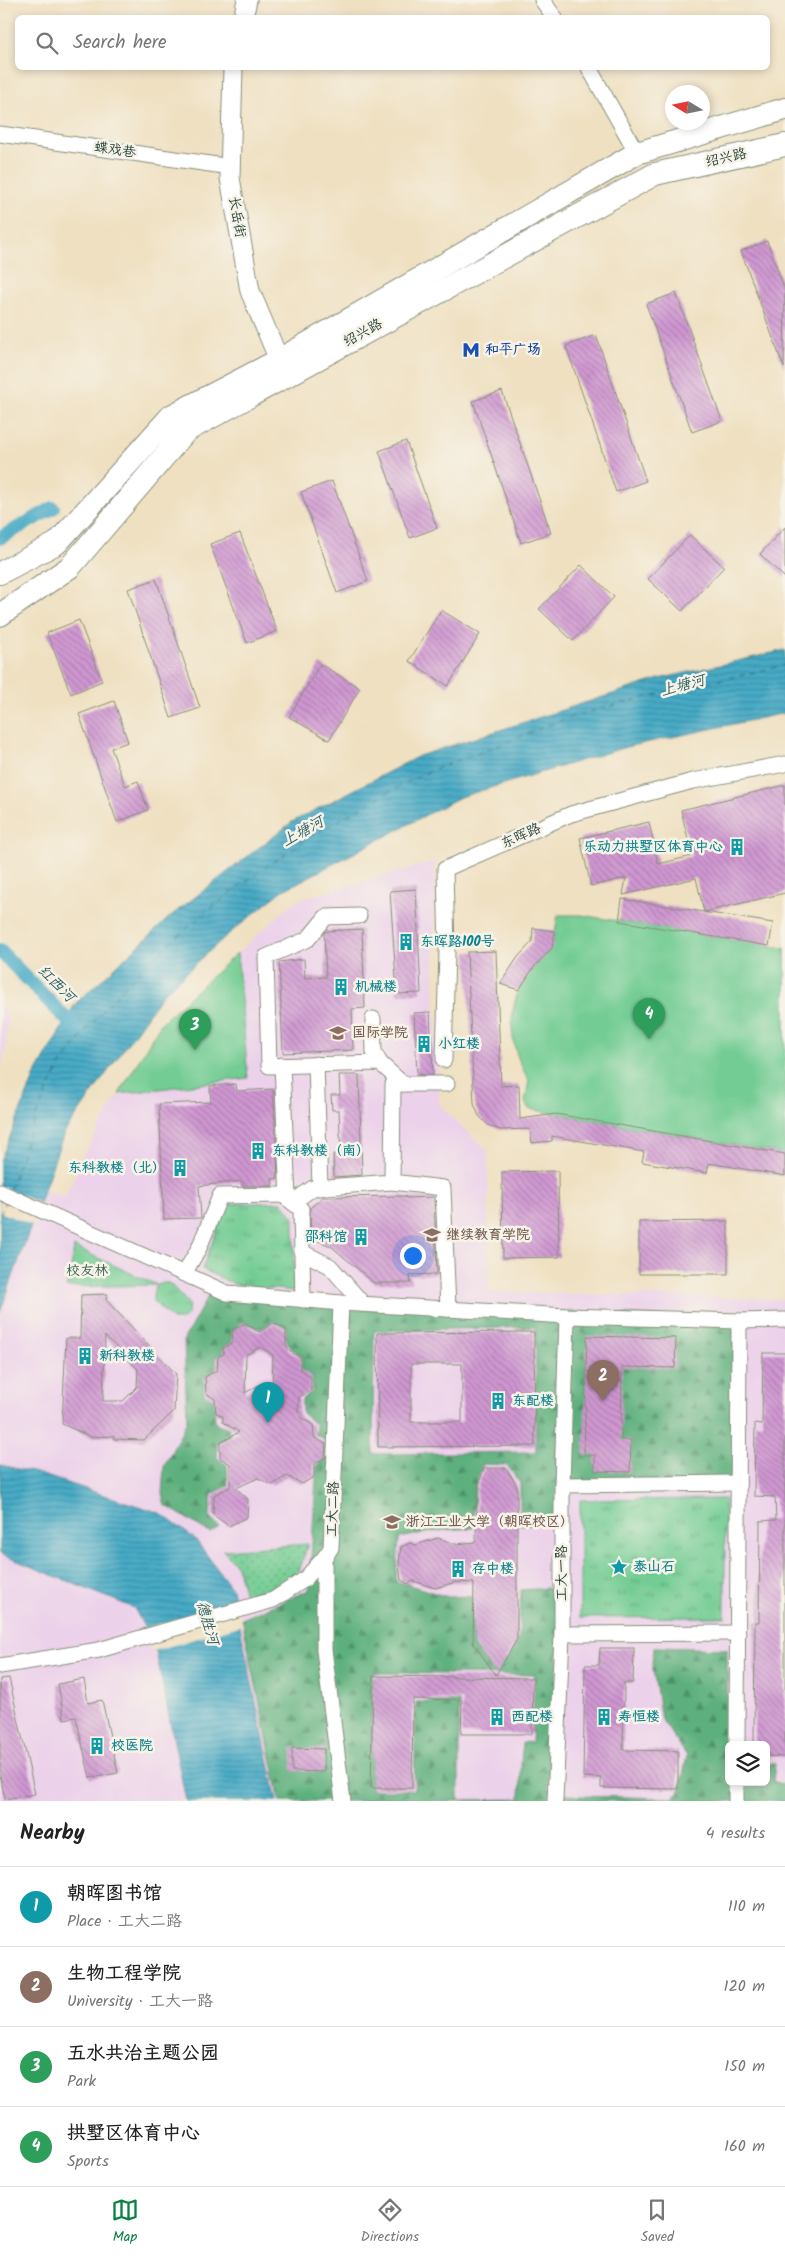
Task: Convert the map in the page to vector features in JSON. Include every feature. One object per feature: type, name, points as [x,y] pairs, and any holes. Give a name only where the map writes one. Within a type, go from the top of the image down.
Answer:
[{"type":"main road","name":"绍兴路","points":[[0,573],[57,543],[171,416],[279,360],[637,153],[785,109]]},
{"type":"main road","name":"绍兴路","points":[[0,614],[70,567],[186,431],[655,174],[785,144]]},
{"type":"street","points":[[244,15],[247,0]]},
{"type":"street","points":[[542,0],[554,15]]},
{"type":"street","name":"长岳街","points":[[233,70],[230,178],[250,291],[279,360]]},
{"type":"street","points":[[590,70],[637,153]]},
{"type":"street","name":"蝶戏巷","points":[[0,134],[231,166]]},
{"type":"street","name":"东晖路","points":[[444,1060],[447,951],[445,869],[571,814],[693,781],[785,764]]},
{"type":"street","points":[[359,916],[326,917],[308,938],[266,957],[269,1066],[380,1063]]},
{"type":"street","points":[[373,1019],[374,1052],[380,1063],[403,1084]]},
{"type":"street","points":[[316,1064],[320,1188]]},
{"type":"street","points":[[282,1065],[290,1200]]},
{"type":"street","points":[[392,1182],[393,1084],[446,1084]]},
{"type":"street","points":[[290,1200],[313,1188],[392,1182],[443,1188],[448,1309]]},
{"type":"street","points":[[0,1192],[227,1293],[341,1303],[566,1316],[739,1321],[785,1320]]},
{"type":"street","points":[[184,1274],[199,1248],[220,1196],[283,1195],[301,1209],[303,1300]]},
{"type":"street","points":[[302,1252],[330,1266],[363,1304]]},
{"type":"street","name":"工大二路","points":[[341,1303],[331,1548],[324,1558],[324,1650],[343,1801]]},
{"type":"street","name":"工大一路","points":[[555,1801],[562,1634],[562,1485],[566,1316]]},
{"type":"street","points":[[737,1741],[739,1321]]},
{"type":"street","points":[[562,1485],[738,1483]]},
{"type":"street","points":[[0,1666],[99,1650],[273,1600],[305,1579],[324,1558]]},
{"type":"street","points":[[562,1634],[738,1633]]},
{"type":"street","points":[[736,1786],[736,1801]]},
{"type":"shaded area","name":"浙江工业大学（朝晖校区）","points":[[435,861],[434,981],[440,1106],[488,1151],[489,1292],[785,1299],[785,1801],[0,1801],[0,1173],[65,1198],[84,1154],[161,1023],[295,901]]},
{"type":"shaded area","points":[[0,1005],[8,1015],[6,1049],[0,1072]]},
{"type":"green space","points":[[558,915],[581,915],[785,948],[785,1154],[529,1109],[525,1102],[529,1080],[517,1055],[512,1028],[512,1014],[520,987],[551,947]]},
{"type":"green space","points":[[237,953],[248,1078],[119,1094],[161,1023]]},
{"type":"green space","points":[[282,1202],[294,1218],[294,1291],[234,1284],[202,1269],[227,1204]]},
{"type":"green space","name":"校友林","points":[[74,1247],[157,1285],[66,1287],[70,1276]]},
{"type":"green space","points":[[162,1283],[169,1283],[189,1304],[188,1315],[182,1320],[172,1320],[153,1301],[154,1290]]},
{"type":"green space","points":[[213,1287],[227,1293],[739,1321],[738,1483],[562,1485],[562,1512],[546,1523],[520,1525],[520,1483],[507,1465],[483,1464],[475,1487],[473,1528],[443,1530],[399,1538],[396,1581],[448,1597],[471,1596],[473,1646],[486,1662],[507,1660],[519,1639],[521,1590],[548,1588],[562,1603],[548,1789],[576,1796],[672,1798],[680,1791],[687,1756],[661,1719],[652,1663],[654,1647],[727,1649],[728,1741],[725,1741],[725,1786],[770,1786],[770,1764],[775,1764],[773,1781],[785,1785],[785,1801],[280,1801],[242,1619],[309,1590],[317,1464],[327,1458],[327,1442],[315,1434],[316,1425],[302,1413],[302,1399],[313,1391],[312,1376],[301,1369],[302,1356],[289,1345],[286,1327],[273,1321],[261,1329],[244,1322],[232,1330],[231,1343],[222,1348],[223,1353],[216,1357],[216,1370],[204,1377],[204,1394],[214,1400],[215,1423],[229,1428],[229,1437],[217,1442],[217,1458],[227,1465],[228,1486],[212,1494],[210,1516],[219,1527],[210,1533],[165,1505],[162,1493],[164,1467],[187,1421],[184,1339]],"holes":[[[536,1327],[536,1452],[373,1454],[374,1331]],[[372,1673],[535,1675],[532,1742],[522,1743],[520,1799],[459,1800],[459,1702],[416,1702],[414,1790],[371,1790]]]},
{"type":"green space","points":[[725,1499],[725,1617],[580,1618],[580,1500]]},
{"type":"green space","points":[[308,1544],[299,1571],[269,1590],[245,1595],[237,1566],[223,1550]]},
{"type":"water","name":"上塘河","points":[[785,650],[785,713],[626,747],[460,797],[282,891],[225,937],[162,995],[64,1133],[0,1313],[0,1161],[35,1075],[75,1004],[172,915],[292,822],[419,756],[659,679]]},
{"type":"water","name":"德胜河","points":[[0,1465],[36,1473],[160,1513],[195,1539],[232,1589],[277,1801],[186,1801],[155,1647],[134,1608],[0,1554]]},
{"type":"pier","points":[[0,1186],[41,1204],[34,1226],[0,1212]]},
{"type":"pier","points":[[236,1602],[243,1625],[153,1651],[142,1629]]},
{"type":"building","points":[[767,241],[785,290],[784,368],[741,251]]},
{"type":"building","points":[[676,293],[722,421],[692,432],[646,304]]},
{"type":"building","points":[[596,335],[646,481],[616,492],[566,346]]},
{"type":"building","points":[[502,391],[551,533],[521,543],[473,401]]},
{"type":"building","points":[[406,441],[437,528],[410,538],[379,451]]},
{"type":"building","points":[[332,481],[368,581],[337,593],[301,492]]},
{"type":"building","points":[[785,527],[785,578],[760,554]]},
{"type":"building","points":[[240,533],[277,631],[247,643],[210,544]]},
{"type":"building","points":[[690,535],[724,567],[682,611],[648,579]]},
{"type":"building","points":[[581,565],[614,597],[573,641],[539,609]]},
{"type":"building","points":[[156,579],[200,708],[171,718],[128,589]]},
{"type":"building","points":[[441,610],[480,634],[448,686],[409,661]]},
{"type":"building","points":[[79,620],[102,681],[71,694],[47,633]]},
{"type":"building","points":[[320,664],[360,688],[329,740],[289,717]]},
{"type":"building","points":[[114,701],[128,742],[111,748],[125,786],[138,781],[148,810],[117,822],[79,714]]},
{"type":"building","name":"乐动力拱墅区体育中心","points":[[785,785],[785,893],[704,912],[696,878],[623,895],[626,878],[591,886],[580,838],[649,822],[658,864],[692,856],[681,810]]},
{"type":"building","name":"东晖路100号","points":[[416,889],[421,993],[397,994],[390,891]]},
{"type":"building","points":[[622,899],[773,923],[769,946],[619,921]]},
{"type":"building","points":[[533,928],[555,931],[552,948],[534,967],[519,990],[500,984],[518,957],[532,942]]},
{"type":"building","name":"机械楼","points":[[362,929],[365,1008],[352,1009],[353,1050],[283,1053],[279,962],[304,959],[305,978],[326,977],[324,934],[327,931]]},
{"type":"building","points":[[496,951],[501,1086],[519,1085],[520,1119],[556,1114],[785,1154],[785,1176],[709,1163],[707,1173],[642,1162],[644,1152],[552,1136],[552,1141],[532,1143],[530,1129],[500,1130],[488,1125],[479,1116],[474,1104],[467,952]]},
{"type":"building","name":"小红楼","points":[[430,1012],[433,1075],[417,1075],[414,1013]]},
{"type":"building","points":[[339,1075],[359,1075],[362,1175],[334,1177],[333,1154],[341,1154],[339,1110],[332,1110],[331,1095],[340,1095]]},
{"type":"building","points":[[236,1084],[237,1091],[273,1089],[278,1178],[272,1179],[272,1186],[242,1186],[241,1181],[199,1186],[201,1218],[164,1219],[159,1104],[211,1102],[210,1086]]},
{"type":"building","points":[[558,1171],[559,1257],[503,1258],[502,1172]]},
{"type":"building","name":"邵科馆","points":[[405,1196],[406,1198],[434,1197],[437,1274],[410,1275],[411,1283],[374,1283],[331,1246],[316,1240],[311,1234],[310,1208],[323,1197]]},
{"type":"building","points":[[728,1221],[728,1274],[639,1274],[639,1222]]},
{"type":"building","name":"新科教楼","points":[[107,1294],[106,1300],[176,1374],[174,1411],[144,1440],[114,1439],[114,1436],[91,1437],[62,1424],[66,1338],[80,1338],[81,1295]],"holes":[[[105,1336],[138,1369],[137,1387],[123,1401],[103,1401]]]},
{"type":"building","points":[[245,1323],[259,1332],[274,1323],[286,1329],[286,1344],[289,1351],[300,1357],[300,1369],[311,1377],[311,1391],[299,1397],[298,1411],[301,1418],[313,1425],[314,1437],[326,1444],[325,1458],[314,1464],[314,1477],[302,1484],[287,1476],[272,1485],[258,1478],[236,1488],[248,1499],[247,1517],[229,1526],[213,1515],[214,1495],[230,1487],[230,1464],[220,1458],[220,1443],[239,1432],[223,1422],[223,1416],[216,1413],[215,1399],[206,1393],[205,1377],[217,1370],[218,1357],[224,1354],[223,1348],[232,1343],[233,1330]],"holes":[[[260,1347],[273,1355],[272,1393],[259,1385],[245,1393],[246,1355]]]},
{"type":"building","name":"东配楼","points":[[534,1332],[535,1446],[378,1447],[377,1333]],"holes":[[[411,1364],[462,1364],[462,1422],[411,1422]]]},
{"type":"building","points":[[587,1336],[676,1338],[675,1368],[622,1367],[621,1440],[631,1440],[630,1472],[595,1471],[595,1455],[584,1455]]},
{"type":"building","points":[[763,1353],[785,1353],[785,1757],[770,1756],[770,1741],[754,1741],[755,1622],[759,1622],[760,1521],[776,1520],[775,1497],[754,1496],[755,1423],[762,1424]]},
{"type":"building","name":"存中楼","points":[[484,1468],[506,1468],[517,1486],[517,1639],[496,1675],[473,1643],[474,1583],[456,1582],[435,1588],[413,1581],[408,1584],[401,1580],[399,1563],[401,1547],[410,1543],[415,1545],[438,1538],[455,1544],[476,1542],[477,1489]]},
{"type":"building","name":"寿恒楼","points":[[600,1648],[634,1648],[633,1683],[624,1683],[623,1750],[678,1751],[678,1789],[601,1788],[601,1778],[583,1777],[585,1665],[599,1665]]},
{"type":"building","name":"西配楼","points":[[373,1676],[533,1678],[532,1734],[461,1734],[462,1700],[413,1699],[412,1788],[371,1788]]},
{"type":"building","points":[[9,1678],[35,1794],[5,1799],[0,1775],[0,1679]]},
{"type":"building","name":"校医院","points":[[84,1679],[88,1703],[102,1700],[118,1773],[90,1778],[76,1717],[64,1719],[58,1684]]},
{"type":"building","points":[[292,1748],[324,1749],[324,1772],[292,1771]]},
{"type":"waterway","points":[[0,538],[53,508]]},
{"type":"waterway","name":"红西河","points":[[0,951],[80,1033]]},
{"type":"ferry route","points":[[10,1189],[21,1155],[48,1089],[66,1058],[100,1015],[138,973],[181,933],[275,861],[373,800],[422,775],[552,724],[623,703],[785,665]]},
{"type":"ferry route","points":[[0,1215],[5,1202]]},
{"type":"place","name":"和平广场","points":[[471,350]]},
{"type":"place","name":"乐动力拱墅区体育中心","points":[[737,847]]},
{"type":"place","name":"东晖路100号","points":[[406,942]]},
{"type":"place","name":"机械楼","points":[[341,987]]},
{"type":"place","name":"国际学院","points":[[338,1033]]},
{"type":"place","name":"拱墅区体育中心","points":[[649,1039]]},
{"type":"place","name":"小红楼","points":[[424,1044]]},
{"type":"place","name":"五水共治主题公园","points":[[195,1050]]},
{"type":"place","name":"东科教楼（南）","points":[[258,1151]]},
{"type":"place","name":"东科教楼（北）","points":[[180,1168]]},
{"type":"place","name":"继续教育学院","points":[[432,1235]]},
{"type":"place","name":"邵科馆","points":[[361,1237]]},
{"type":"place","name":"新科教楼","points":[[85,1356]]},
{"type":"place","name":"东配楼","points":[[498,1401]]},
{"type":"place","name":"生物工程学院","points":[[603,1401]]},
{"type":"place","name":"朝晖图书馆","points":[[268,1423]]},
{"type":"place","name":"浙江工业大学（朝晖校区）","points":[[392,1522]]},
{"type":"place","name":"泰山石","points":[[619,1567]]},
{"type":"place","name":"存中楼","points":[[458,1569]]},
{"type":"place","name":"西配楼","points":[[497,1717]]},
{"type":"place","name":"寿恒楼","points":[[604,1717]]},
{"type":"place","name":"校医院","points":[[97,1746]]}]
